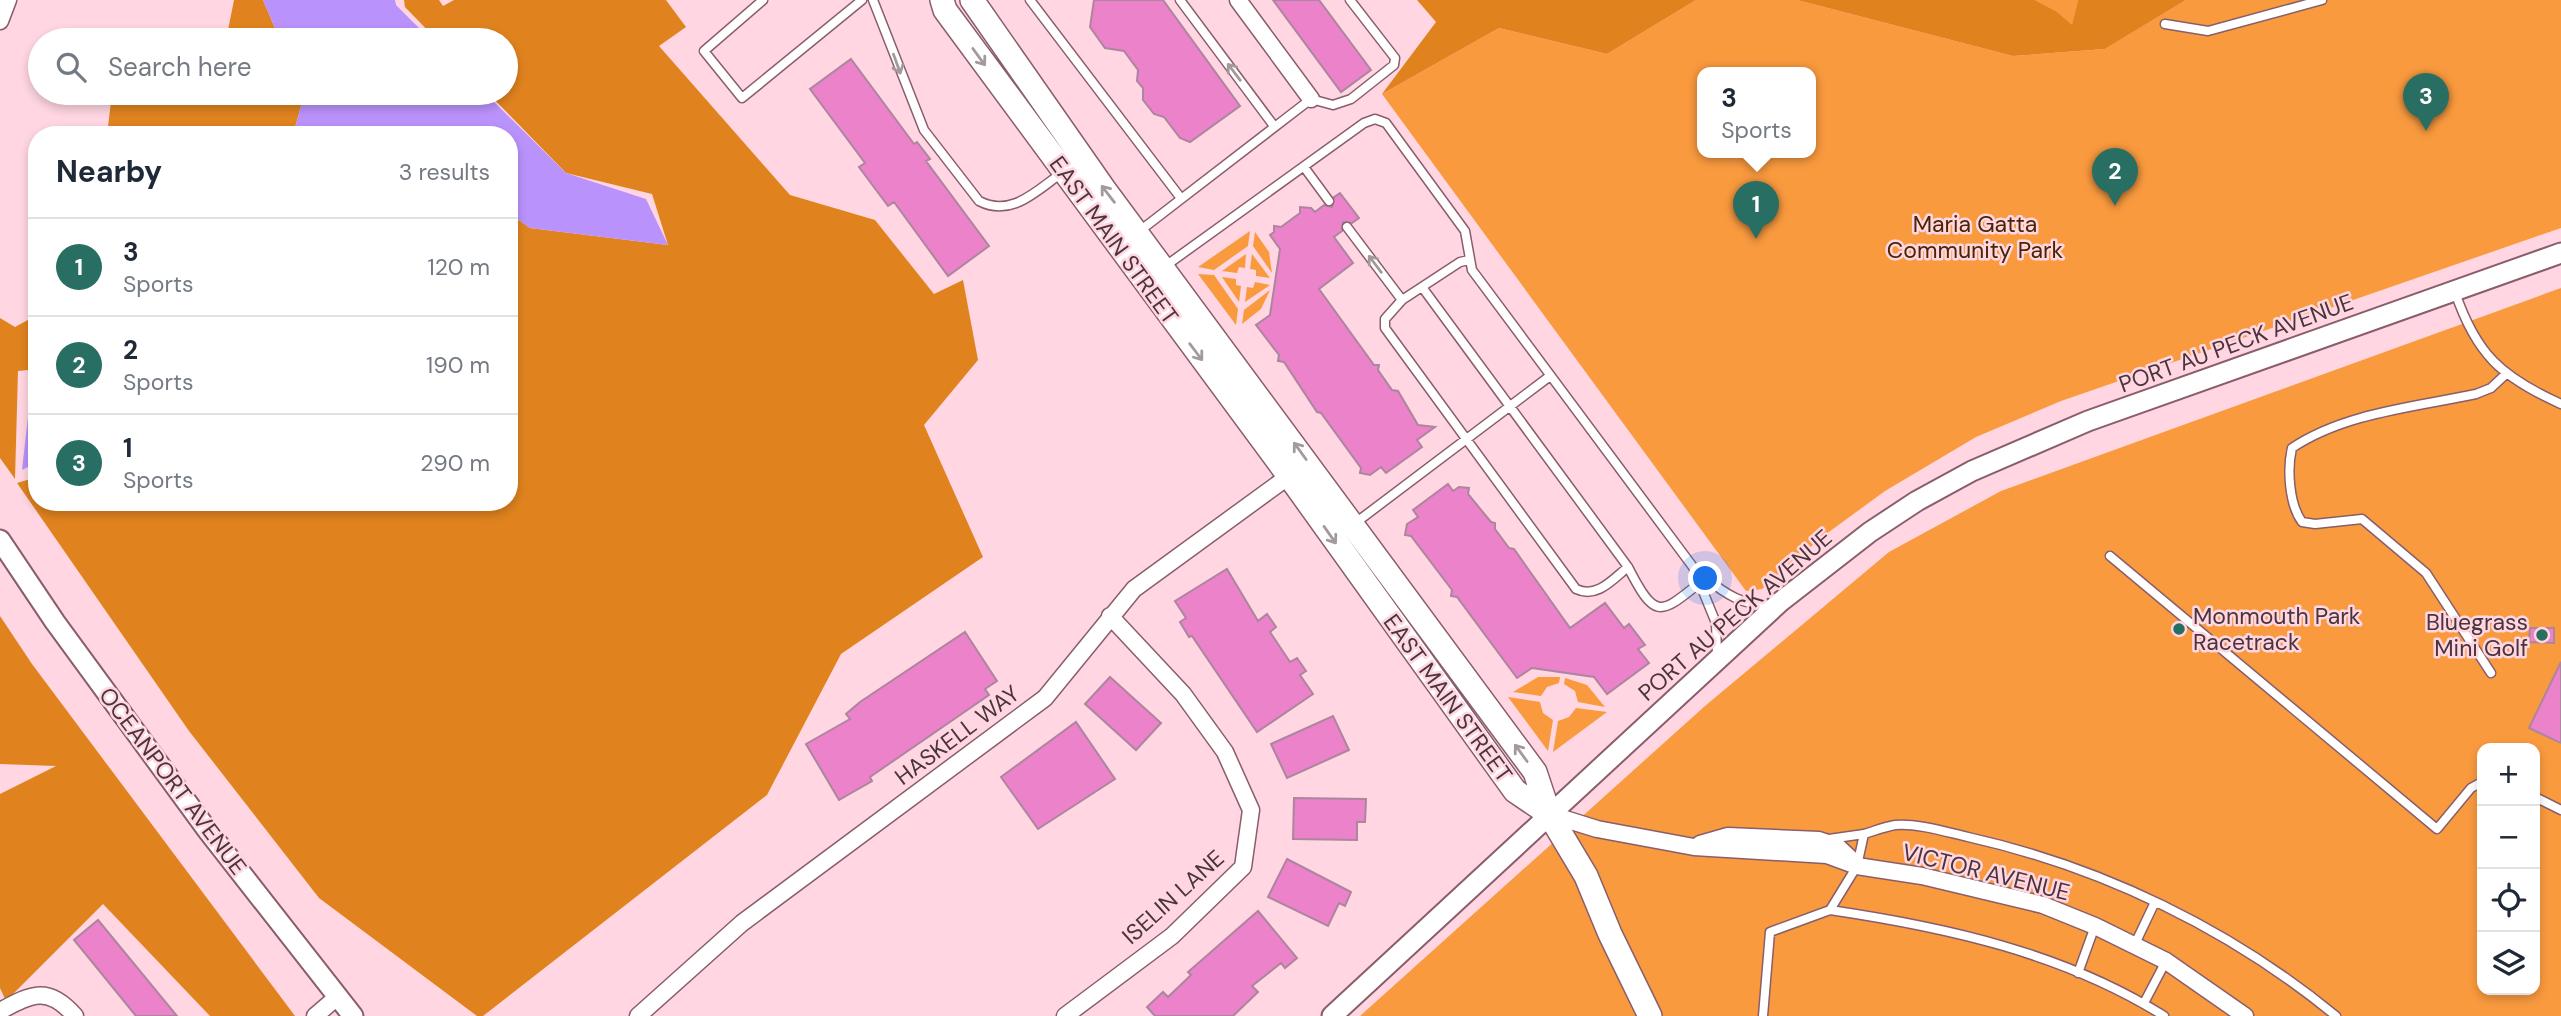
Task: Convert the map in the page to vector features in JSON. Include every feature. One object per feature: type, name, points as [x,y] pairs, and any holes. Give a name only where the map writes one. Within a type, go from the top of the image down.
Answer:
[{"type":"main road","name":"EAST MAIN STREET","points":[[942,0],[959,30],[1289,476],[1515,791],[1549,814]]},
{"type":"main road","name":"EAST MAIN STREET","points":[[972,0],[1104,189],[1535,772],[1549,814]]},
{"type":"main road","points":[[1549,814],[1586,876],[1610,934],[1650,1016]]},
{"type":"street","points":[[0,21],[8,0]]},
{"type":"street","points":[[1239,0],[1311,99]]},
{"type":"street","name":"PORT AU PECK AVENUE","points":[[1332,1016],[1780,603],[1870,532],[1972,471],[2088,421],[2561,253]]},
{"type":"street","name":"HASKELL WAY","points":[[638,1016],[742,923],[1045,698],[1134,589],[1289,476]]},
{"type":"street","name":"OCEANPORT AVENUE","points":[[0,540],[55,622],[208,831],[336,998],[353,1016]]},
{"type":"street","name":"ISELIN LANE","points":[[1065,1016],[1172,936],[1243,867],[1251,810],[1218,742],[1182,694],[1110,616]]},
{"type":"street","name":"VICTOR AVENUE","points":[[1549,814],[1597,829],[1694,847],[1817,853],[1857,866],[1922,876],[2043,905],[2095,926],[2166,961],[2227,1011],[2245,1016]]},
{"type":"street","name":"VICTOR AVENUE","points":[[1694,847],[1728,836],[1819,839],[1837,846],[1857,866]]},
{"type":"street","points":[[1,1011],[28,997],[46,996],[63,1002],[75,1016]]},
{"type":"street","points":[[315,1016],[336,998]]},
{"type":"lane","points":[[763,0],[704,51],[742,97],[862,0]]},
{"type":"lane","points":[[873,0],[924,130],[979,201],[1001,208],[1011,206],[1064,172]]},
{"type":"lane","points":[[1030,0],[1180,197]]},
{"type":"lane","points":[[1180,0],[1274,127]]},
{"type":"lane","points":[[1119,248],[1180,197],[1311,99],[1333,105],[1351,99],[1394,65],[1395,58],[1350,0]]},
{"type":"lane","points":[[2165,24],[2208,31],[2322,0]]},
{"type":"lane","points":[[1164,267],[1364,123],[1375,119],[1386,123],[1465,231],[1472,270],[1703,581],[1714,615],[1718,641],[1717,661]]},
{"type":"lane","points":[[1304,167],[1329,201]]},
{"type":"lane","points":[[1347,227],[1402,300]]},
{"type":"lane","points":[[1469,260],[1402,300],[1385,319],[1385,328],[1576,589],[1586,592],[1597,590],[1628,567]]},
{"type":"lane","points":[[1422,287],[1628,567],[1637,585],[1654,607],[1668,607],[1703,581]]},
{"type":"lane","points":[[2455,292],[2466,322],[2483,351],[2507,373],[2561,404]]},
{"type":"lane","points":[[2491,673],[2426,573],[2362,519],[2315,524],[2302,522],[2296,514],[2288,462],[2292,448],[2323,431],[2362,419],[2476,394],[2491,388],[2507,373]]},
{"type":"lane","points":[[1354,524],[1550,376]]},
{"type":"lane","points":[[2110,556],[2437,829],[2471,788],[2477,785]]},
{"type":"lane","points":[[1703,581],[1744,603],[1780,603]]},
{"type":"lane","points":[[1679,599],[1686,595],[1698,596],[1714,615]]},
{"type":"lane","points":[[2540,800],[2561,810]]},
{"type":"lane","name":"VICTOR AVENUE","points":[[1819,839],[1864,834],[1898,825],[2014,847],[2112,882],[2215,931],[2336,1016]]},
{"type":"lane","points":[[1830,910],[1857,866],[1864,834]]},
{"type":"lane","points":[[2134,946],[2155,902]]},
{"type":"lane","points":[[1763,1016],[1770,932],[1830,910],[1930,926],[1982,939],[2078,973],[2144,1003],[2164,1016]]},
{"type":"lane","points":[[2078,973],[2095,926]]},
{"type":"lane","points":[[2144,1003],[2166,961]]},
{"type":"green space","name":"Maria Gatta Community Park","points":[[1696,0],[1797,0],[2013,56],[2105,49],[2186,0],[2561,0],[2561,228],[2061,401],[1976,437],[1885,491],[1822,537],[1762,589],[1746,591],[1382,94],[1499,28],[1607,54]]},
{"type":"green space","points":[[2035,0],[2078,0],[2072,26],[2056,11]]},
{"type":"green space","points":[[1250,231],[1248,246],[1214,270],[1198,267]]},
{"type":"green space","points":[[1255,232],[1269,252],[1272,273],[1253,246]]},
{"type":"green space","points":[[1246,254],[1245,268],[1239,267],[1237,273],[1222,271]]},
{"type":"green space","points":[[1252,254],[1270,278],[1256,276],[1256,270],[1250,269]]},
{"type":"green space","points":[[1198,274],[1214,275],[1238,309],[1236,325]]},
{"type":"green space","points":[[1222,277],[1236,279],[1236,285],[1241,286],[1239,302]]},
{"type":"green space","points":[[1255,282],[1270,285],[1245,302],[1247,287],[1253,288]]},
{"type":"green space","name":"Monmouth Park Racetrack","points":[[2561,288],[2561,1016],[1360,1016],[1705,706],[1889,552],[2001,491]]},
{"type":"green space","points":[[1270,290],[1261,309],[1242,324],[1244,310]]},
{"type":"green space","points":[[1538,677],[1560,677],[1559,683],[1547,687],[1541,696],[1513,692]]},
{"type":"green space","points":[[1565,678],[1587,685],[1605,707],[1578,702],[1575,691],[1564,684]]},
{"type":"green space","points":[[1508,697],[1540,702],[1543,713],[1553,720],[1548,751]]},
{"type":"green space","points":[[1576,708],[1607,712],[1553,752],[1558,721],[1569,717]]},
{"type":"shaded area","points":[[234,0],[263,0],[275,28],[228,28]]},
{"type":"shaded area","points":[[263,0],[395,0],[396,5],[419,28],[275,28]]},
{"type":"shaded area","points":[[404,0],[439,0],[443,6],[454,0],[666,0],[686,27],[659,46],[790,195],[875,220],[934,294],[963,280],[978,360],[924,425],[983,557],[841,654],[767,795],[483,1016],[477,1016],[319,898],[189,731],[36,511],[518,511],[518,219],[530,228],[668,245],[652,194],[566,173],[500,105],[518,105],[518,28],[425,28],[405,7]]},
{"type":"shaded area","points":[[1417,0],[1696,0],[1607,54],[1499,28],[1382,94],[1436,22]]},
{"type":"shaded area","points":[[1797,0],[2035,0],[2056,11],[2072,25],[2078,0],[2186,0],[2105,49],[2013,56]]},
{"type":"shaded area","points":[[111,105],[301,105],[296,126],[108,126]]},
{"type":"shaded area","points":[[301,105],[497,105],[566,173],[646,199],[668,245],[530,228],[518,219],[518,126],[296,126]]},
{"type":"shaded area","points":[[0,318],[15,327],[28,320],[28,370],[18,371],[15,479],[0,458]]},
{"type":"shaded area","points":[[28,417],[28,467],[22,470]]},
{"type":"shaded area","points":[[28,480],[28,499],[17,483]]},
{"type":"shaded area","points":[[0,616],[32,664],[295,1016],[210,1016],[103,904],[6,1001],[0,988],[0,794],[56,766],[0,764]]},
{"type":"building","points":[[1094,0],[1163,0],[1240,106],[1190,142],[1180,138],[1164,117],[1154,114],[1143,100],[1143,88],[1137,81],[1138,70],[1124,51],[1105,48],[1090,27]]},
{"type":"building","points":[[1273,0],[1319,0],[1371,70],[1341,92]]},
{"type":"building","points":[[851,59],[914,144],[917,142],[930,159],[926,161],[989,246],[948,276],[894,202],[888,206],[859,167],[865,163],[810,89]]},
{"type":"building","points":[[1340,193],[1359,218],[1352,223],[1343,222],[1342,231],[1334,237],[1353,263],[1319,289],[1374,365],[1379,365],[1378,370],[1392,390],[1398,391],[1418,425],[1435,427],[1417,440],[1422,447],[1386,473],[1381,467],[1370,475],[1360,473],[1361,468],[1321,413],[1317,412],[1284,362],[1278,361],[1279,355],[1256,325],[1270,315],[1280,249],[1270,235],[1274,232],[1274,226],[1281,227],[1300,213],[1300,207],[1311,208],[1315,212],[1324,205],[1332,207],[1334,197]]},
{"type":"building","points":[[1448,484],[1453,491],[1459,487],[1469,488],[1468,494],[1491,522],[1495,523],[1495,529],[1509,548],[1514,549],[1570,628],[1605,603],[1624,628],[1629,624],[1645,645],[1638,649],[1649,663],[1607,694],[1594,677],[1532,668],[1517,678],[1457,597],[1451,596],[1452,590],[1411,536],[1405,535],[1407,524],[1418,517],[1413,510]]},
{"type":"building","points":[[1227,569],[1258,621],[1267,614],[1276,627],[1270,632],[1290,662],[1297,658],[1306,671],[1300,675],[1313,694],[1257,732],[1192,636],[1189,637],[1180,622],[1186,618],[1175,601]]},
{"type":"building","name":"Bluegrass Mini Golf","points":[[2530,628],[2554,628],[2554,643],[2529,642]]},
{"type":"building","points":[[965,632],[997,681],[985,689],[989,695],[870,777],[872,781],[839,800],[806,744],[850,719],[846,714],[860,702]]},
{"type":"building","points":[[2561,662],[2561,743],[2529,728]]},
{"type":"building","points":[[1110,677],[1161,723],[1136,750],[1085,704]]},
{"type":"building","points":[[1333,716],[1349,750],[1287,778],[1271,744]]},
{"type":"building","points":[[1076,722],[1115,779],[1038,829],[1001,777]]},
{"type":"building","points":[[1294,798],[1366,799],[1365,822],[1357,822],[1357,840],[1293,839]]},
{"type":"building","points":[[1287,859],[1351,892],[1345,906],[1339,903],[1328,926],[1268,897]]},
{"type":"building","points":[[1258,911],[1297,958],[1285,968],[1281,963],[1252,986],[1258,992],[1233,1016],[1155,1016],[1147,1007],[1163,992],[1168,997],[1191,975],[1188,972]]},
{"type":"building","points":[[98,920],[177,1016],[136,1016],[74,940]]},
{"type":"place","name":"1","points":[[2426,131]]},
{"type":"place","name":"2","points":[[2115,206]]},
{"type":"place","name":"3","points":[[1756,239]]},
{"type":"place","name":"Monmouth Park Racetrack","points":[[2179,629]]},
{"type":"place","name":"Bluegrass Mini Golf","points":[[2542,635]]}]
